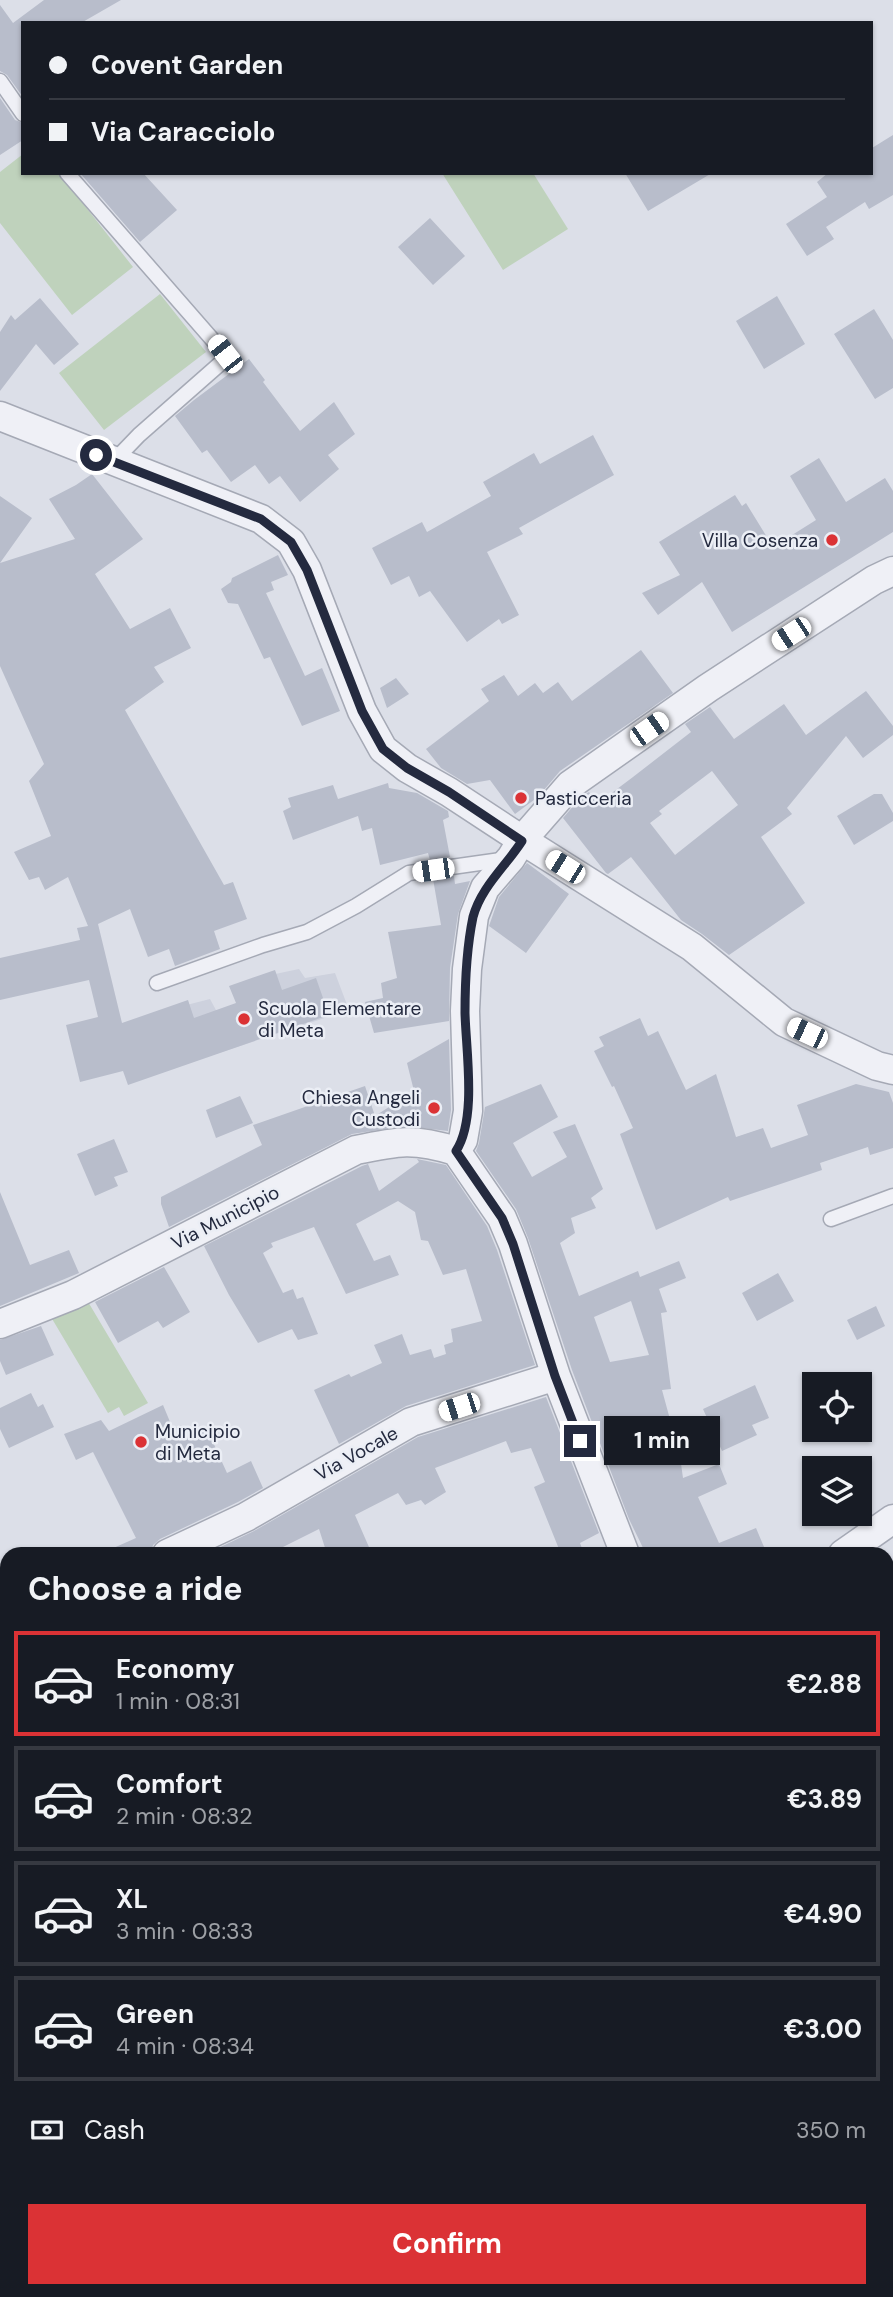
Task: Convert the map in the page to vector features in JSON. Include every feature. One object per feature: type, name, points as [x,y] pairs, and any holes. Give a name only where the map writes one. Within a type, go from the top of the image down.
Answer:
[{"type":"street","points":[[0,416],[261,519],[291,542],[307,570],[362,711],[383,749],[407,768],[449,792],[517,849],[692,947],[784,1022],[877,1066],[893,1070]]},
{"type":"street","points":[[622,1547],[555,1376],[510,1236],[502,1218],[456,1151],[463,1140],[468,1111],[465,1011],[474,916],[485,888],[570,785],[708,688],[874,580],[893,571]]},
{"type":"street","name":"Via Municipio","points":[[0,1324],[73,1295],[356,1150],[403,1141],[428,1142],[456,1151]]},
{"type":"street","name":"Via Vocale","points":[[182,1547],[246,1517],[411,1422],[555,1376]]},
{"type":"street","points":[[853,1547],[893,1519]]},
{"type":"lane","points":[[0,81],[21,111]]},
{"type":"lane","points":[[69,175],[225,354],[222,362],[139,435],[113,462]]},
{"type":"lane","points":[[157,984],[263,945],[307,932],[409,873],[517,849]]},
{"type":"lane","points":[[831,1219],[893,1196]]},
{"type":"shaded area","name":"Scuola Elementare di Meta","points":[[299,969],[305,978],[335,973],[349,1010],[155,1074],[167,1010],[210,999],[217,1012],[257,998],[252,979]]},
{"type":"green space","points":[[21,156],[21,175],[61,175],[133,267],[72,315],[0,223],[0,172]]},
{"type":"green space","points":[[443,175],[534,175],[568,229],[503,270]]},
{"type":"green space","points":[[160,294],[206,352],[104,430],[59,373]]},
{"type":"green space","points":[[84,1295],[148,1403],[124,1416],[119,1407],[108,1413],[48,1312]]},
{"type":"building","points":[[44,0],[121,0],[84,21],[21,21],[21,94],[7,75],[0,71],[0,5],[13,23]]},
{"type":"building","points":[[0,98],[15,120],[21,122],[21,141],[0,155]]},
{"type":"building","points":[[893,135],[893,195],[869,209],[865,202],[826,227],[834,239],[807,256],[786,224],[827,197],[817,182],[826,175],[873,175],[873,147]]},
{"type":"building","points":[[82,175],[145,175],[177,210],[140,242]]},
{"type":"building","points":[[626,175],[709,175],[648,211]]},
{"type":"building","points":[[430,218],[465,256],[433,285],[398,247]]},
{"type":"building","points":[[777,296],[805,344],[764,369],[736,321]]},
{"type":"building","points":[[40,298],[79,344],[54,365],[36,344],[0,391],[0,332],[11,315],[15,320]]},
{"type":"building","points":[[874,309],[893,340],[893,388],[875,399],[834,334]]},
{"type":"building","points":[[249,359],[300,431],[334,402],[355,434],[328,455],[339,469],[300,502],[280,476],[269,484],[255,465],[231,482],[207,450],[202,453],[175,416]]},
{"type":"building","points":[[593,435],[614,475],[519,528],[523,534],[487,552],[519,615],[502,624],[499,619],[467,642],[430,591],[419,597],[409,576],[391,585],[372,548],[422,522],[427,532],[491,496],[483,482],[534,453],[540,464]]},
{"type":"building","name":"Villa Cosenza","points":[[819,458],[846,502],[885,478],[893,491],[893,532],[732,632],[702,582],[658,615],[642,593],[680,575],[659,542],[735,495],[742,506],[746,503],[773,547],[816,520],[790,476]]},
{"type":"building","points":[[92,474],[143,539],[95,574],[130,629],[170,608],[191,648],[154,667],[164,682],[125,710],[224,885],[233,882],[247,919],[214,931],[220,949],[175,966],[169,949],[148,957],[130,909],[98,924],[122,1023],[188,1000],[194,1018],[236,1003],[229,986],[275,970],[282,990],[316,978],[329,1015],[128,1085],[123,1071],[80,1082],[66,1025],[98,1017],[89,980],[0,1000],[0,958],[80,940],[77,928],[88,926],[68,877],[45,890],[39,877],[29,880],[14,852],[51,836],[29,781],[44,764],[0,666],[0,563],[75,539],[49,499]]},
{"type":"building","points":[[0,496],[32,518],[0,563]]},
{"type":"building","points":[[278,555],[288,575],[271,582],[274,590],[266,593],[305,676],[322,668],[340,711],[302,726],[270,657],[264,659],[238,604],[228,603],[221,589],[231,582],[232,578]]},
{"type":"building","points":[[641,650],[673,693],[560,771],[538,797],[515,814],[490,780],[467,784],[441,768],[426,749],[489,701],[481,689],[504,675],[518,696],[535,683],[543,693],[558,682],[572,701]]},
{"type":"building","points":[[396,678],[409,694],[387,708],[380,688]]},
{"type":"building","points":[[866,691],[893,726],[893,735],[863,758],[846,736],[787,808],[792,814],[761,837],[805,903],[729,955],[681,920],[631,857],[606,873],[563,818],[581,797],[589,792],[597,804],[633,777],[691,732],[685,724],[710,707],[734,739],[784,704],[806,735]],"holes":[[[712,771],[738,805],[675,855],[650,823],[662,814],[659,811]]]},
{"type":"building","points":[[388,783],[389,788],[417,793],[448,811],[449,817],[443,820],[450,857],[430,860],[428,853],[380,865],[372,828],[362,831],[358,816],[293,840],[283,811],[291,807],[288,798],[333,785],[338,799]]},
{"type":"building","points":[[874,794],[882,794],[893,813],[893,821],[854,845],[837,816]]},
{"type":"building","points":[[527,863],[569,894],[526,953],[489,926],[499,897]]},
{"type":"building","points":[[454,876],[455,884],[470,881],[458,914],[450,968],[449,1021],[374,1033],[365,1002],[383,998],[381,983],[397,978],[388,932],[441,925],[433,879]]},
{"type":"building","points":[[640,1018],[648,1036],[658,1031],[686,1090],[716,1074],[736,1137],[763,1128],[771,1148],[808,1135],[797,1105],[856,1084],[889,1092],[893,1103],[893,1148],[870,1155],[868,1147],[820,1163],[822,1170],[730,1201],[728,1197],[656,1230],[620,1134],[633,1128],[594,1051],[604,1046],[599,1037]]},
{"type":"building","points":[[449,1039],[451,1110],[448,1131],[405,1126],[352,1134],[169,1227],[161,1197],[262,1145],[253,1125],[365,1086],[375,1116],[414,1091],[407,1063]]},
{"type":"building","points":[[541,1084],[558,1117],[513,1143],[532,1177],[567,1157],[553,1132],[575,1124],[603,1189],[591,1198],[596,1208],[571,1218],[575,1233],[560,1243],[579,1296],[638,1271],[640,1277],[679,1261],[686,1278],[659,1289],[667,1312],[661,1313],[671,1389],[662,1390],[671,1423],[675,1421],[683,1478],[719,1464],[727,1484],[698,1497],[719,1543],[756,1528],[764,1547],[643,1547],[629,1519],[572,1370],[528,1238],[516,1209],[476,1151],[485,1107]],"holes":[[[631,1301],[649,1355],[610,1362],[594,1317]]]},
{"type":"building","points":[[240,1096],[253,1123],[216,1138],[206,1110]]},
{"type":"building","points":[[114,1139],[128,1172],[114,1177],[118,1186],[95,1196],[77,1154]]},
{"type":"building","points":[[417,1159],[446,1165],[487,1226],[535,1365],[406,1406],[339,1444],[314,1390],[382,1363],[374,1345],[402,1334],[410,1355],[431,1349],[434,1358],[446,1354],[444,1345],[453,1342],[451,1329],[482,1321],[466,1269],[443,1275],[428,1241],[421,1240],[415,1212],[398,1201],[356,1224],[374,1261],[390,1255],[399,1275],[346,1294],[314,1227],[271,1243],[273,1247],[263,1253],[283,1293],[293,1289],[297,1299],[303,1297],[318,1334],[298,1340],[292,1329],[258,1343],[204,1246],[368,1164],[379,1191],[419,1162]]},
{"type":"building","points":[[0,1192],[30,1265],[69,1250],[79,1273],[0,1306]]},
{"type":"building","points":[[164,1267],[190,1312],[163,1328],[158,1321],[118,1343],[95,1302]]},
{"type":"building","points":[[778,1273],[794,1301],[757,1321],[742,1293]]},
{"type":"building","points":[[876,1306],[885,1326],[857,1340],[847,1320]]},
{"type":"building","points":[[41,1326],[54,1355],[6,1375],[0,1361],[0,1340]]},
{"type":"building","points":[[755,1385],[769,1418],[752,1425],[757,1435],[722,1451],[703,1409]]},
{"type":"building","points":[[31,1393],[38,1407],[43,1404],[54,1427],[9,1448],[0,1429],[0,1408]]},
{"type":"building","points":[[546,1397],[599,1533],[580,1543],[581,1547],[558,1547],[534,1487],[545,1482],[531,1448],[511,1453],[506,1441],[435,1468],[446,1492],[425,1505],[421,1500],[406,1505],[398,1493],[355,1515],[369,1547],[325,1547],[319,1529],[283,1547],[221,1547],[254,1531],[418,1437]]},
{"type":"building","points":[[163,1405],[173,1429],[181,1425],[187,1437],[207,1429],[227,1473],[251,1461],[263,1488],[160,1539],[153,1547],[116,1547],[136,1538],[93,1452],[76,1460],[64,1434],[101,1420],[109,1431]]},
{"type":"place","name":"Villa Cosenza","points":[[832,540]]},
{"type":"place","name":"Pasticceria","points":[[521,798]]},
{"type":"place","name":"Scuola Elementare di Meta","points":[[244,1019]]},
{"type":"place","name":"Chiesa Angeli Custodi","points":[[434,1108]]},
{"type":"place","name":"Municipio di Meta","points":[[141,1442]]},
{"type":"route","points":[[96,455],[261,519],[291,542],[307,570],[362,711],[383,749],[407,768],[449,792],[522,841],[485,888],[474,916],[465,1011],[468,1111],[463,1140],[456,1151],[502,1218],[537,1314],[555,1376],[580,1441]]}]
